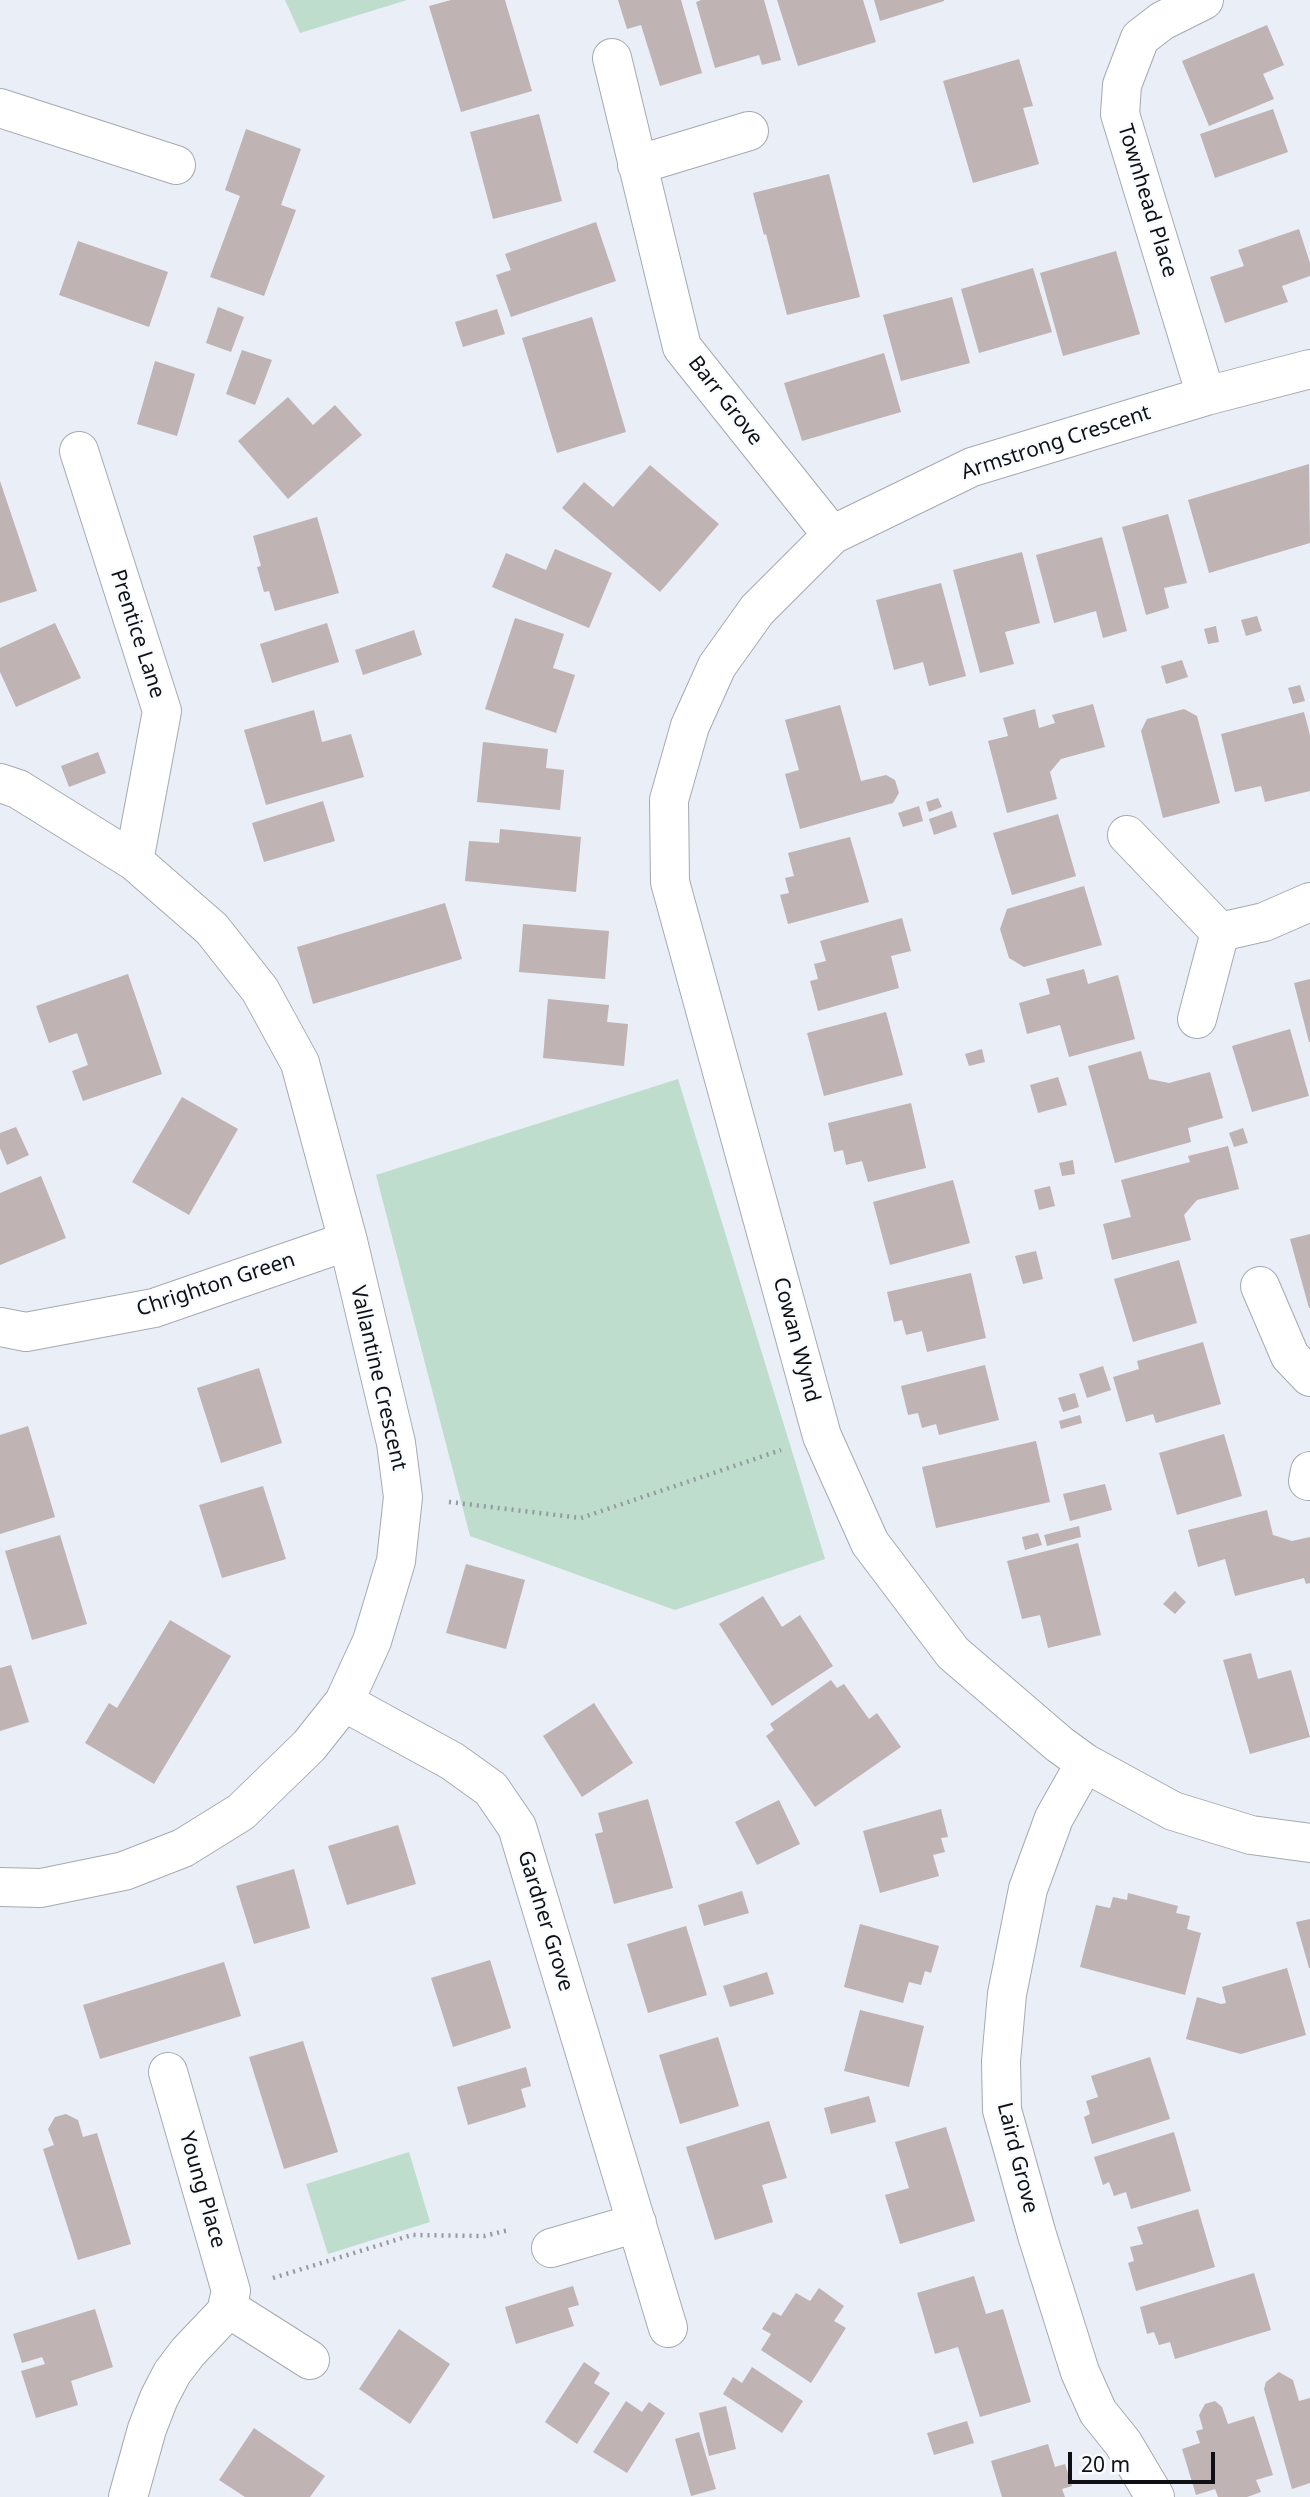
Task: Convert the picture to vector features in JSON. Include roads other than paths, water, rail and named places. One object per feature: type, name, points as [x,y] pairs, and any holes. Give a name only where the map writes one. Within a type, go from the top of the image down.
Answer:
[{"type":"street","name":"Townhead Place","points":[[1204,0],[1163,21],[1140,38],[1122,85],[1120,114],[1206,396]]},
{"type":"street","name":"Barr Grove","points":[[612,58],[682,347],[832,536]]},
{"type":"street","points":[[0,108],[176,165]]},
{"type":"street","points":[[637,165],[749,131]]},
{"type":"street","name":"Armstrong Crescent","points":[[757,610],[832,536],[972,467],[1206,396],[1310,369]]},
{"type":"street","name":"Prentice Lane","points":[[79,451],[162,711],[134,860]]},
{"type":"street","name":"Cowan Wynd","points":[[757,610],[717,666],[690,726],[669,800],[670,881],[822,1436],[870,1543],[953,1653],[1059,1744],[1085,1763],[1172,1811],[1251,1835],[1310,1843]]},
{"type":"street","name":"Vallantine Crescent","points":[[0,783],[18,789],[134,860],[212,929],[260,989],[300,1063],[348,1241],[396,1443],[403,1497],[396,1561],[372,1641],[344,1702],[309,1746],[241,1812],[183,1848],[124,1871],[41,1888],[0,1887]]},
{"type":"street","points":[[1127,835],[1220,933]]},
{"type":"street","points":[[1220,933],[1264,922],[1310,902]]},
{"type":"street","points":[[1197,1019],[1220,933]]},
{"type":"street","name":"Chrighton Green","points":[[0,1327],[26,1332],[154,1308],[348,1241]]},
{"type":"street","points":[[1260,1286],[1290,1356],[1310,1377]]},
{"type":"street","name":"Gardner Grove","points":[[344,1702],[462,1768],[491,1789],[517,1826],[668,2328]]},
{"type":"street","name":"Laird Grove","points":[[1085,1763],[1054,1818],[1028,1889],[1007,1994],[1001,2062],[1002,2110],[1037,2235],[1080,2372],[1098,2412],[1123,2443],[1155,2497]]},
{"type":"street","name":"Young Place","points":[[169,2072],[229,2299]]},
{"type":"street","points":[[551,2248],[636,2223]]},
{"type":"street","points":[[128,2497],[146,2429],[159,2398],[172,2373],[188,2352],[216,2324],[229,2299],[310,2360]]}]
